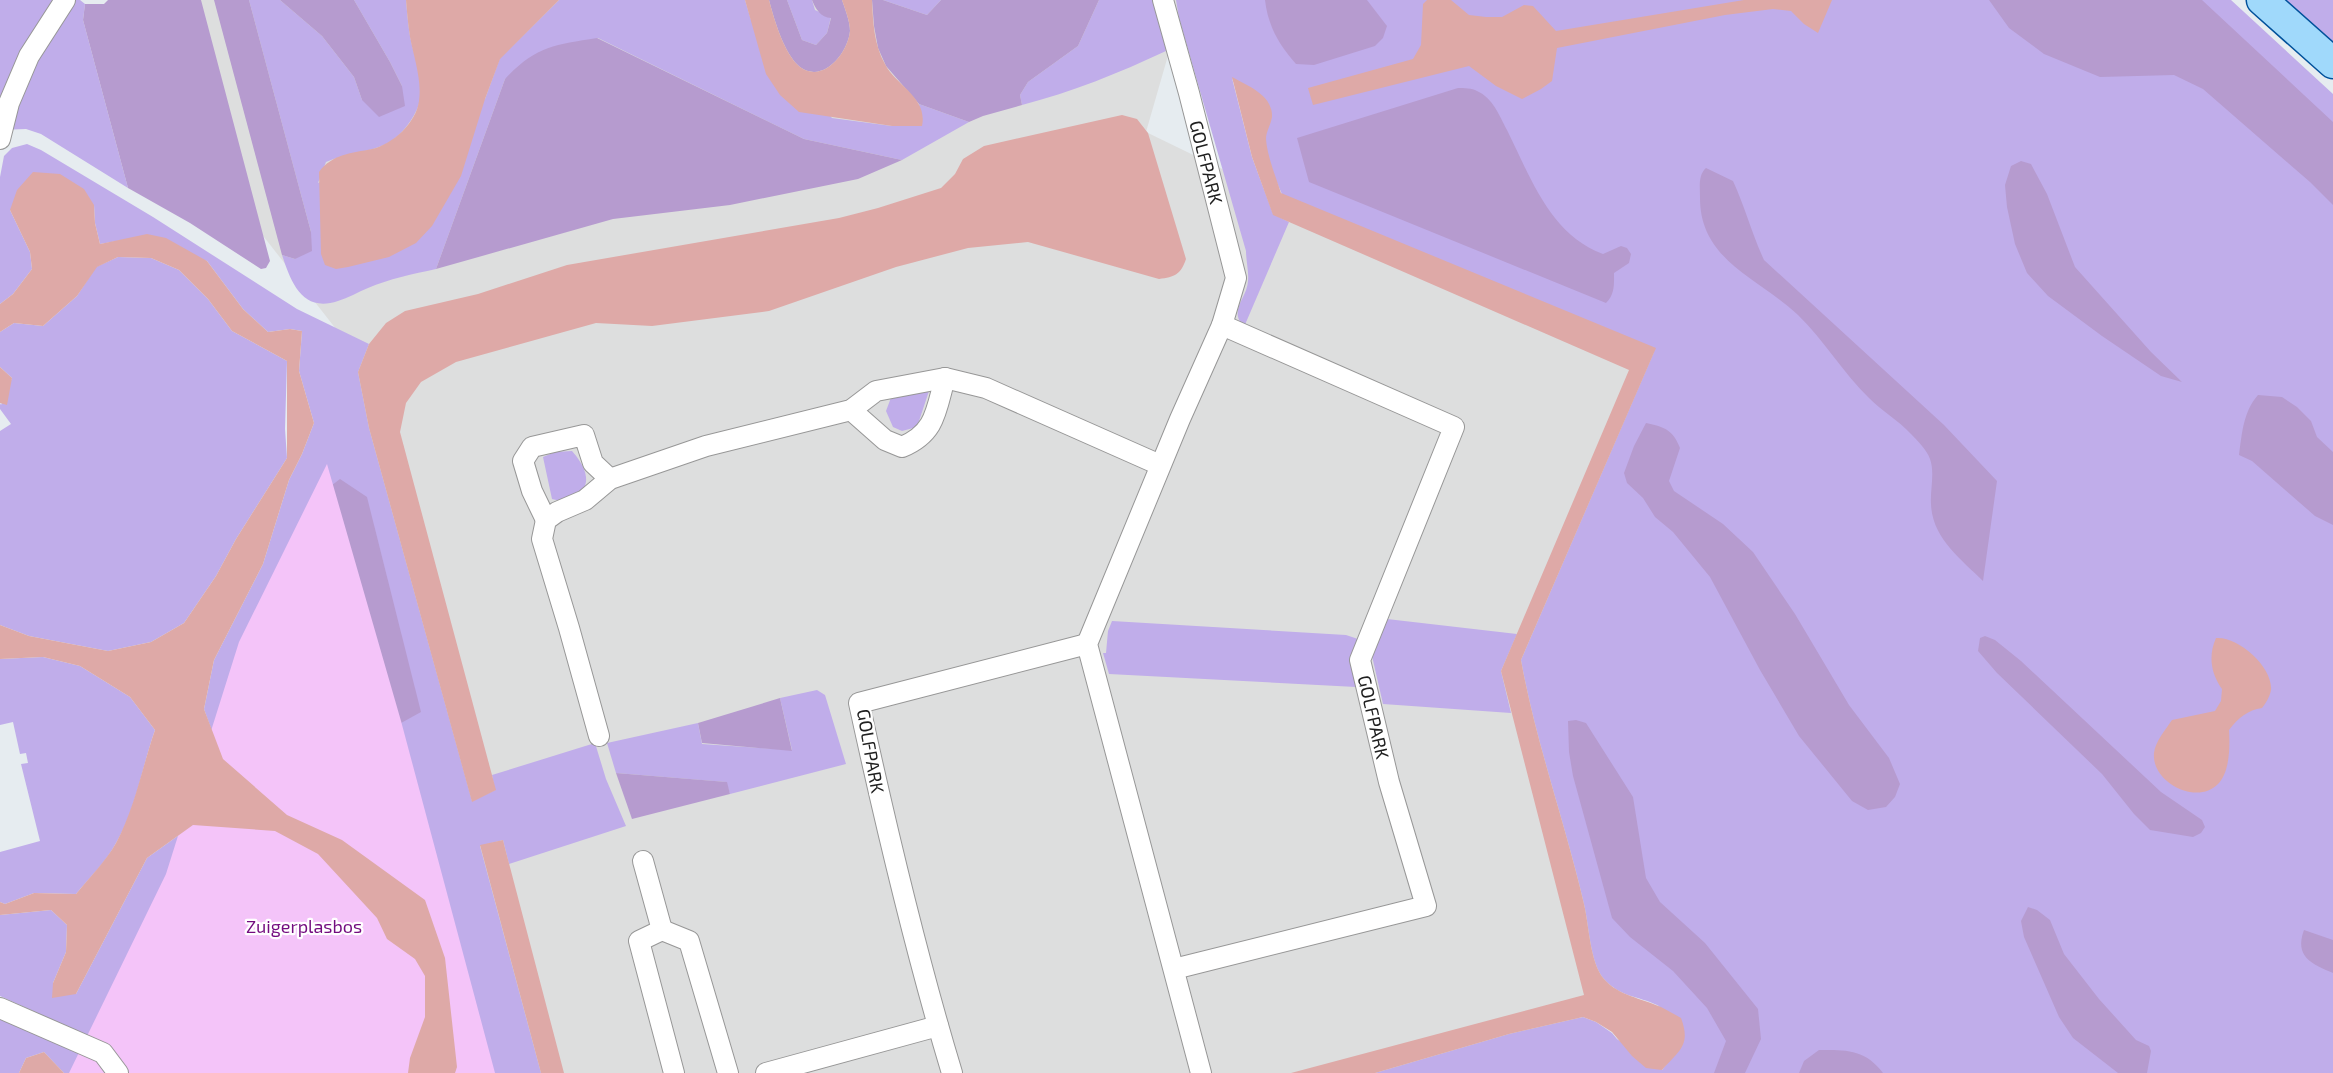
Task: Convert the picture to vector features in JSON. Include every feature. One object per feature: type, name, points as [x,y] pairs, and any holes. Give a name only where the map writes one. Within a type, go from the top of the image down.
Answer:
[{"type":"main road","points":[[2262,0],[2333,63]]},
{"type":"street","points":[[0,139],[9,103],[29,56],[65,0]]},
{"type":"street","name":"GOLFPARK","points":[[951,1073],[881,806],[860,703],[1087,644],[1160,465],[1222,324],[1236,278],[1190,93],[1163,0]]},
{"type":"street","name":"GOLFPARK","points":[[1174,969],[1426,906],[1389,782],[1360,660],[1454,427],[1222,324]]},
{"type":"street","points":[[851,410],[885,440],[902,447],[918,441],[929,429],[945,378]]},
{"type":"street","points":[[546,520],[585,500],[610,479],[706,446],[851,410],[876,391],[945,378],[986,388],[1160,465]]},
{"type":"street","points":[[598,736],[542,540],[546,520],[532,491],[523,461],[532,447],[584,435],[593,463],[610,479]]},
{"type":"street","points":[[1087,644],[1200,1073]]},
{"type":"street","points":[[643,861],[662,930]]},
{"type":"street","points":[[674,1073],[639,941],[662,930],[688,941],[728,1073]]},
{"type":"street","points":[[0,1008],[103,1053],[118,1073]]},
{"type":"street","points":[[766,1073],[938,1026]]},
{"type":"shaded area","points":[[0,0],[80,0],[85,4],[83,20],[128,188],[41,134],[26,129],[0,130]]},
{"type":"shaded area","points":[[108,0],[201,0],[270,261],[266,268],[261,269],[190,223],[128,188],[83,20],[85,4],[104,4]]},
{"type":"shaded area","points":[[147,0],[1184,0],[1146,132],[1284,199],[1675,360],[1623,966],[1576,1021],[1383,1073],[533,1073],[336,329],[160,104]]},
{"type":"shaded area","points":[[214,0],[249,0],[311,232],[312,251],[295,259],[282,255]]},
{"type":"shaded area","points":[[249,0],[280,0],[322,36],[354,77],[362,100],[402,86],[354,0],[406,0],[410,36],[421,87],[417,110],[402,132],[388,143],[326,162],[318,183],[485,99],[500,58],[559,0],[745,0],[751,20],[832,118],[892,126],[921,126],[919,104],[969,122],[902,160],[804,139],[598,38],[505,79],[436,269],[384,282],[338,301],[326,304],[315,303],[300,293],[294,285],[282,255],[295,259],[311,232]]},
{"type":"shaded area","points":[[280,0],[354,0],[402,86],[405,106],[379,117],[362,100],[354,77],[322,36]]},
{"type":"shaded area","points":[[406,0],[559,0],[500,59],[461,176],[432,226],[416,243],[389,257],[336,269],[325,265],[321,254],[319,172],[336,158],[372,149],[388,142],[408,125],[413,117],[419,101],[419,85]]},
{"type":"shaded area","points":[[745,0],[769,0],[780,36],[789,54],[800,67],[817,72],[833,64],[848,40],[849,23],[842,0],[872,0],[875,33],[881,57],[890,72],[916,99],[923,116],[922,126],[892,126],[799,112],[780,95],[766,74]]},
{"type":"shaded area","points":[[769,0],[787,0],[802,40],[816,45],[827,33],[831,18],[821,14],[812,0],[842,0],[850,31],[845,48],[833,64],[817,72],[800,67],[794,61],[784,45]]},
{"type":"shaded area","points":[[787,0],[812,0],[815,10],[831,17],[827,33],[816,45],[802,40]]},
{"type":"shaded area","points":[[872,0],[883,0],[927,15],[941,0],[1099,0],[1078,46],[1028,82],[1020,95],[1022,105],[969,122],[919,104],[886,66],[878,48]]},
{"type":"shaded area","points":[[883,0],[941,0],[927,15]]},
{"type":"shaded area","points":[[1099,0],[1156,0],[1166,51],[1095,81],[1022,105],[1020,95],[1028,82],[1078,46]]},
{"type":"shaded area","points":[[1176,0],[2231,0],[2333,94],[2333,1073],[1375,1073],[1509,1034],[1583,1017],[1596,1022],[1662,1070],[1684,1041],[1660,1007],[1616,989],[1599,972],[1576,873],[1534,722],[1521,660],[1654,352],[1284,199],[1232,78],[1252,157],[1273,214],[1289,222],[1244,327],[1238,310],[1248,281],[1246,251],[1179,18]]},
{"type":"shaded area","points":[[1265,0],[1367,0],[1387,26],[1383,38],[1375,46],[1314,65],[1296,64],[1275,35]]},
{"type":"shaded area","points":[[1427,0],[1451,0],[1469,15],[1486,17],[1502,17],[1524,5],[1533,6],[1556,31],[1744,0],[1832,0],[1818,33],[1804,24],[1791,11],[1773,9],[1725,15],[1557,48],[1552,81],[1522,99],[1496,86],[1469,66],[1313,105],[1308,88],[1413,59],[1421,45],[1423,4]]},
{"type":"shaded area","points":[[1989,0],[2202,0],[2333,122],[2333,205],[2310,182],[2203,89],[2174,75],[2100,77],[2044,54],[2009,28]]},
{"type":"shaded area","points":[[2257,0],[2333,0],[2333,68]]},
{"type":"shaded area","points":[[597,38],[804,139],[902,160],[858,179],[730,205],[613,219],[436,269],[505,79],[536,53],[557,45]]},
{"type":"shaded area","points":[[1232,77],[1258,92],[1271,109],[1272,117],[1266,136],[1267,146],[1281,193],[1656,348],[1521,660],[1534,722],[1576,873],[1599,972],[1616,989],[1661,1007],[1681,1018],[1685,1035],[1682,1047],[1662,1070],[1646,1068],[1632,1056],[1612,1032],[1583,1017],[1509,1034],[1375,1073],[1291,1073],[1584,995],[1501,671],[1629,370],[1273,215],[1252,157]]},
{"type":"shaded area","points":[[1458,88],[1475,90],[1491,102],[1544,202],[1555,219],[1569,233],[1585,245],[1603,254],[1621,246],[1627,248],[1631,254],[1629,263],[1614,273],[1614,285],[1606,303],[1309,182],[1297,138]]},
{"type":"shaded area","points":[[1122,115],[1137,119],[1148,133],[1186,259],[1182,268],[1173,276],[1159,279],[1028,242],[968,248],[896,267],[769,311],[652,326],[596,323],[456,362],[421,382],[406,403],[400,432],[496,790],[472,802],[369,428],[358,372],[369,344],[386,323],[405,311],[478,294],[567,265],[839,218],[878,208],[941,188],[955,174],[963,159],[984,146]]},
{"type":"shaded area","points":[[27,144],[41,150],[153,217],[297,309],[369,344],[358,372],[369,428],[472,801],[495,790],[492,775],[595,743],[606,779],[626,826],[509,864],[503,840],[480,846],[541,1073],[455,1073],[222,759],[204,709],[214,660],[263,564],[289,480],[314,423],[299,371],[302,331],[290,329],[268,332],[243,309],[207,261],[123,240],[100,244],[94,205],[10,210],[30,252],[32,269],[13,294],[0,304],[0,177],[4,156],[12,148]]},
{"type":"shaded area","points":[[2021,161],[2031,164],[2047,194],[2075,267],[2151,352],[2182,382],[2161,376],[2102,336],[2048,296],[2027,273],[2015,244],[2005,185],[2011,166]]},
{"type":"shaded area","points":[[1706,168],[1733,181],[1764,260],[1944,425],[1997,481],[1983,581],[1949,547],[1936,527],[1931,504],[1931,464],[1922,445],[1874,403],[1798,315],[1734,266],[1710,238],[1703,220],[1700,198],[1701,178]]},
{"type":"shaded area","points":[[33,172],[60,174],[84,189],[94,205],[100,244],[147,234],[166,238],[207,261],[243,309],[268,332],[290,329],[302,331],[299,371],[314,423],[289,480],[263,564],[214,660],[204,709],[223,759],[287,815],[342,840],[425,900],[445,958],[457,1067],[455,1073],[408,1073],[410,1058],[425,1017],[425,976],[415,959],[387,939],[377,918],[318,854],[275,831],[193,825],[147,858],[76,994],[52,998],[53,983],[66,952],[67,925],[51,910],[0,915],[0,902],[5,904],[34,893],[76,894],[97,869],[112,850],[123,830],[155,730],[130,697],[80,666],[43,657],[0,659],[0,625],[29,636],[108,651],[151,642],[184,623],[216,576],[236,539],[287,458],[287,361],[232,331],[208,299],[179,270],[151,258],[118,257],[97,267],[77,296],[43,326],[14,323],[0,332],[0,304],[13,294],[32,269],[30,252],[10,210],[17,190]]},
{"type":"shaded area","points":[[118,257],[151,258],[179,270],[208,299],[232,331],[287,361],[285,429],[287,458],[236,539],[216,576],[184,623],[151,642],[108,651],[29,636],[0,625],[0,431],[11,424],[0,409],[0,403],[1,405],[12,378],[0,367],[0,332],[14,323],[43,326],[77,296],[96,267]]},
{"type":"shaded area","points":[[0,367],[12,378],[7,405],[0,403]]},
{"type":"shaded area","points":[[931,385],[917,427],[902,431],[893,427],[886,411],[892,395]]},
{"type":"shaded area","points":[[2258,395],[2282,397],[2297,407],[2311,421],[2317,437],[2333,452],[2333,525],[2315,516],[2252,461],[2239,455],[2246,416]]},
{"type":"shaded area","points":[[1646,423],[1667,430],[1680,448],[1669,481],[1674,491],[1723,524],[1753,552],[1795,614],[1849,705],[1889,758],[1900,784],[1895,797],[1886,807],[1868,810],[1852,801],[1799,736],[1710,577],[1673,532],[1655,517],[1643,498],[1627,483],[1624,473]]},
{"type":"shaded area","points":[[572,451],[585,473],[584,489],[570,499],[552,499],[543,457],[555,452]]},
{"type":"shaded area","points":[[340,479],[367,497],[421,712],[383,733],[314,499]]},
{"type":"shaded area","points":[[1387,619],[1517,634],[1501,671],[1511,713],[1383,704],[1372,656]]},
{"type":"shaded area","points":[[1112,621],[1346,635],[1358,639],[1356,687],[1109,674],[1103,653],[1106,653],[1108,631]]},
{"type":"shaded area","points":[[1985,636],[1995,640],[2021,661],[2161,792],[2202,820],[2205,827],[2201,833],[2193,837],[2150,830],[2102,774],[1997,673],[1978,651],[1980,638]]},
{"type":"shaded area","points":[[2216,638],[2234,642],[2252,655],[2266,672],[2271,690],[2262,708],[2244,715],[2229,730],[2227,766],[2218,784],[2199,793],[2188,792],[2177,788],[2160,773],[2155,764],[2154,753],[2159,740],[2172,720],[2215,711],[2221,701],[2222,689],[2215,677],[2211,658]]},
{"type":"shaded area","points":[[43,657],[80,666],[130,697],[155,730],[129,816],[112,850],[97,870],[76,894],[34,893],[5,904],[0,902],[0,852],[40,841],[21,764],[28,763],[26,753],[20,754],[13,722],[0,725],[0,659]]},
{"type":"shaded area","points":[[817,690],[825,695],[846,764],[730,794],[726,782],[616,773],[607,743],[698,723],[702,744],[792,750],[780,698]]},
{"type":"shaded area","points":[[780,698],[792,751],[702,743],[698,723]]},
{"type":"shaded area","points":[[1576,720],[1586,723],[1633,797],[1646,878],[1660,902],[1705,943],[1758,1009],[1761,1039],[1745,1073],[1714,1073],[1726,1041],[1707,1008],[1673,971],[1630,937],[1612,918],[1573,776],[1569,752],[1568,721]]},
{"type":"shaded area","points":[[616,773],[727,782],[730,794],[632,819]]},
{"type":"shaded area","points":[[193,825],[95,1039],[0,996],[0,915],[51,910],[67,925],[66,952],[53,983],[76,994],[147,858]]},
{"type":"shaded area","points":[[503,840],[564,1073],[541,1073],[480,845]]},
{"type":"shaded area","points":[[2028,907],[2037,910],[2050,920],[2064,954],[2099,999],[2136,1040],[2149,1046],[2151,1051],[2147,1073],[2118,1073],[2073,1038],[2059,1017],[2024,937],[2021,921]]},
{"type":"shaded area","points":[[2304,930],[2333,940],[2333,973],[2312,963],[2303,953],[2301,947]]},
{"type":"shaded area","points":[[0,1013],[90,1050],[108,1073],[64,1073],[44,1052],[26,1058],[19,1073],[0,1073]]},
{"type":"shaded area","points":[[1819,1050],[1854,1052],[1869,1059],[1883,1073],[1799,1073],[1804,1061]]},
{"type":"shaded area","points":[[44,1052],[64,1073],[19,1073],[26,1058]]},
{"type":"green space","name":"Zuigerplasbos","points":[[327,464],[401,721],[495,1073],[69,1073],[166,874],[239,642]]}]
